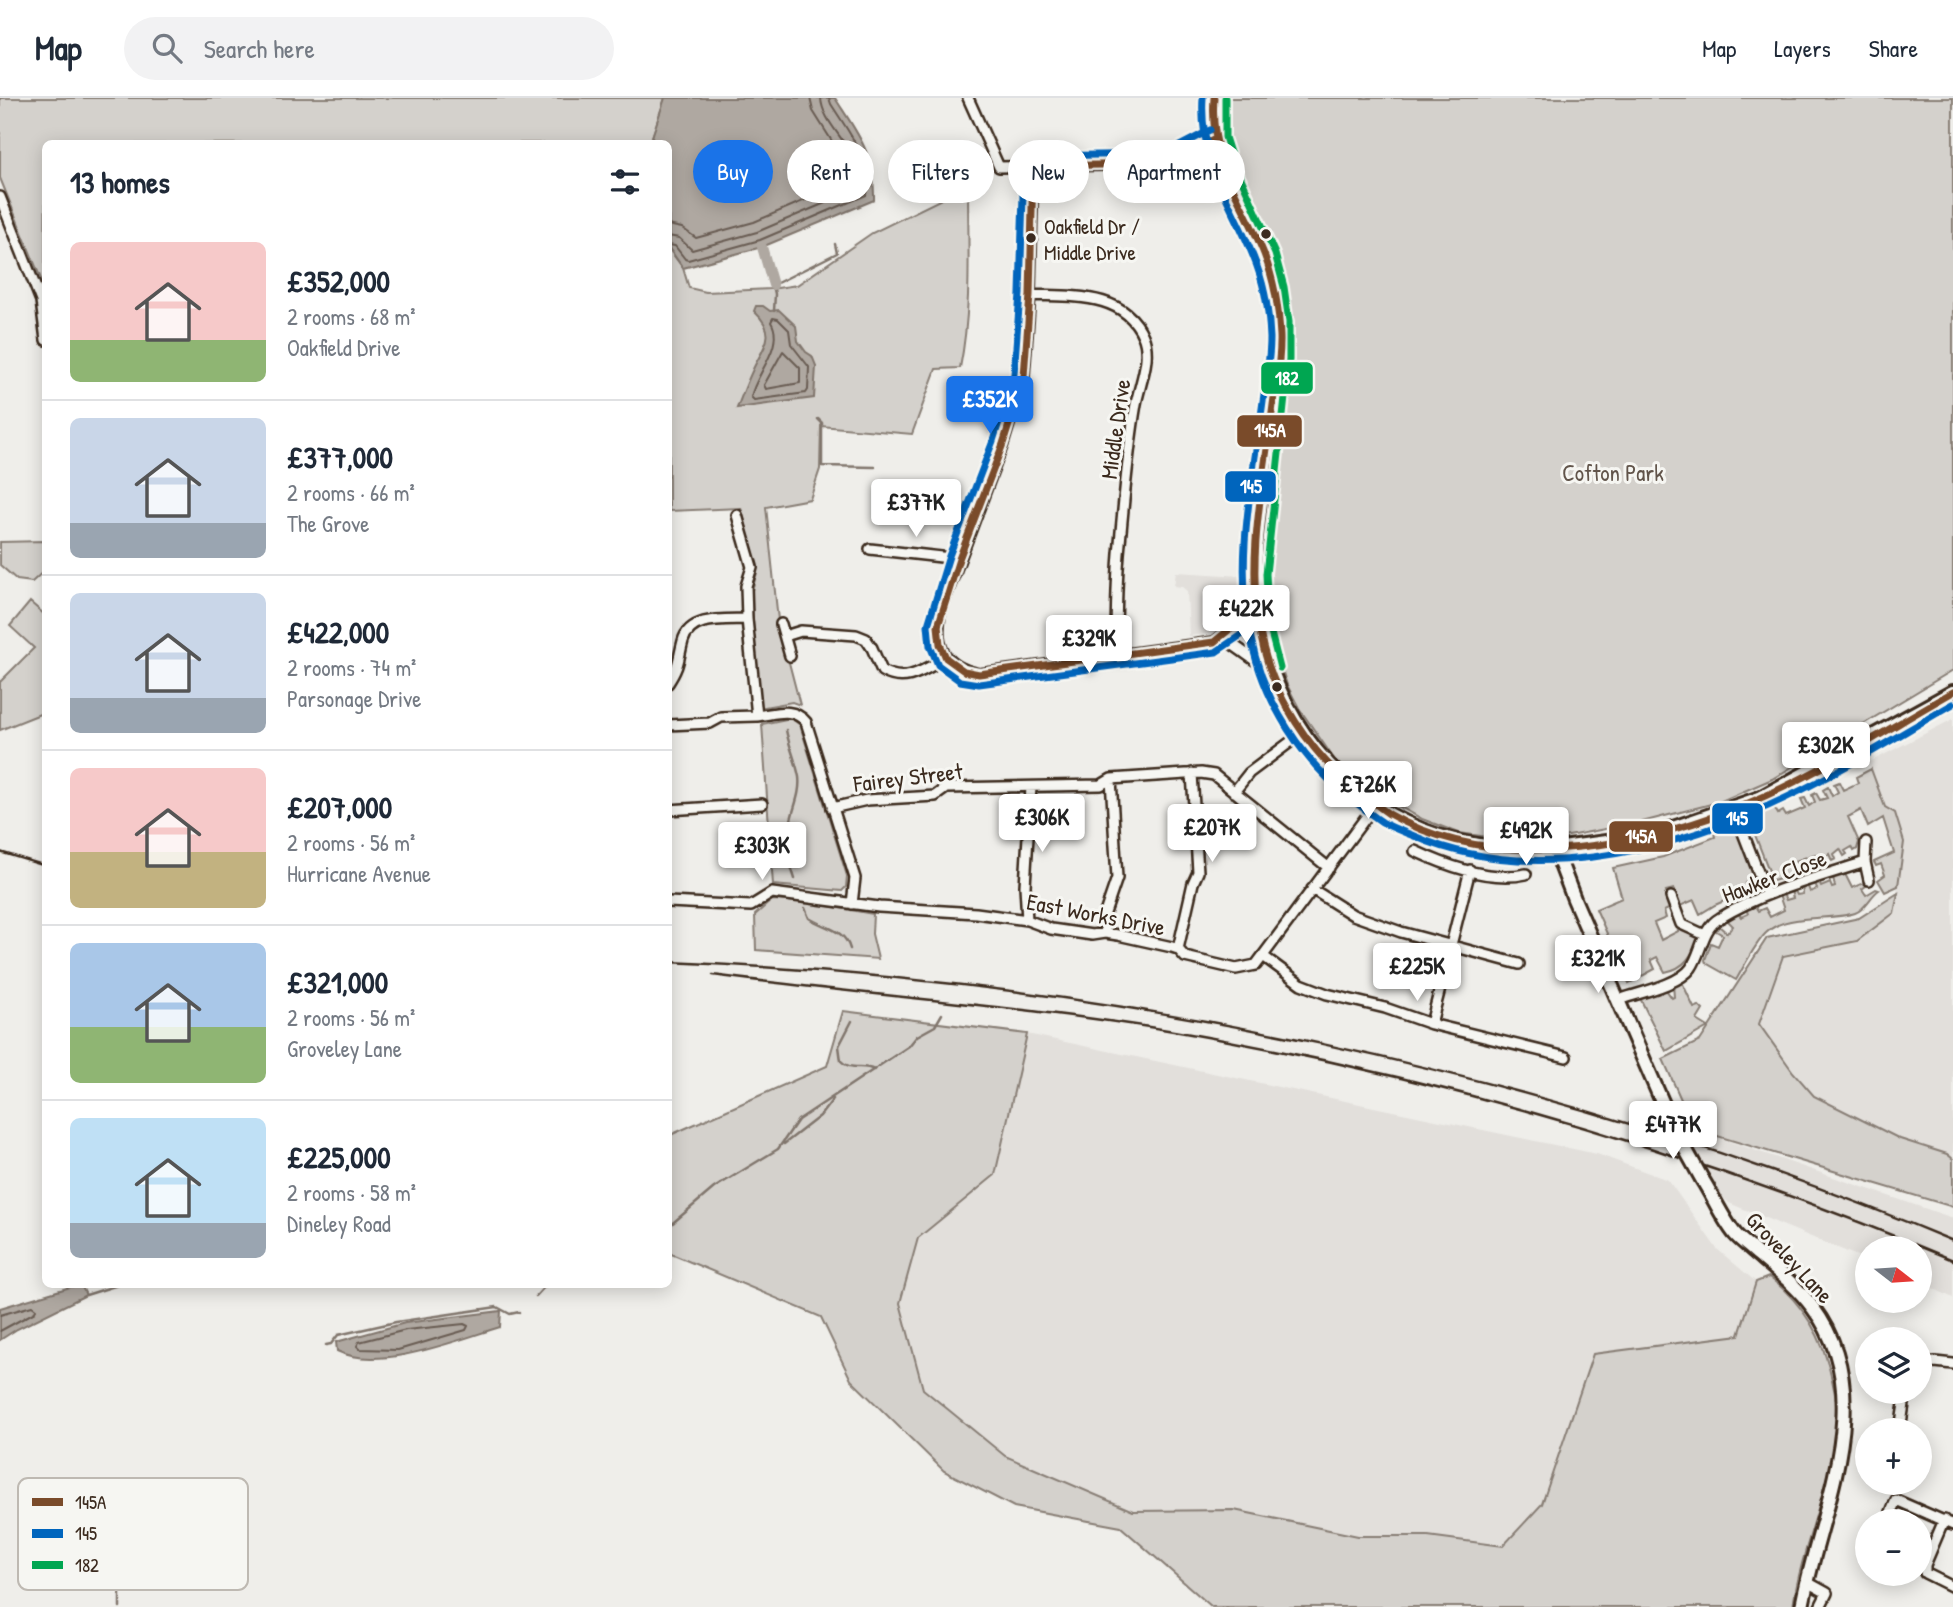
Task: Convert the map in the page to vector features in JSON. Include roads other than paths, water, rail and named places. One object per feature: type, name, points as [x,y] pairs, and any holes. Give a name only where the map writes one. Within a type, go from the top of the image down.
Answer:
[{"type":"main road","points":[[1213,98],[1214,139],[1265,258],[1274,290],[1279,324],[1279,359],[1255,574],[1257,612],[1270,671],[1300,728],[1331,768],[1375,805],[1413,827],[1456,840],[1498,848],[1555,849],[1650,836],[1782,788],[1953,692]]},
{"type":"main road","name":"Groveley Lane","points":[[1555,849],[1574,899],[1674,1127],[1702,1179],[1735,1234],[1799,1291],[1830,1336],[1841,1372],[1844,1424],[1833,1486],[1802,1607]]},
{"type":"street","points":[[968,98],[999,167],[1008,167]]},
{"type":"street","points":[[1089,165],[1167,164],[1214,139]]},
{"type":"street","points":[[0,197],[42,309]]},
{"type":"street","points":[[1032,203],[1030,295],[1024,376],[1003,444],[958,559],[938,626],[940,644],[946,658],[964,671],[979,674],[1214,642],[1231,644],[1241,649],[1270,671]]},
{"type":"street","name":"Middle Drive","points":[[1030,295],[1107,301],[1123,311],[1143,337],[1146,358],[1136,405],[1120,541],[1115,603],[1116,656]]},
{"type":"street","points":[[737,515],[752,567],[746,586],[747,619],[757,716]]},
{"type":"street","points":[[870,549],[958,559]]},
{"type":"street","points":[[1214,642],[1233,630],[1249,613],[1257,612]]},
{"type":"street","points":[[672,675],[679,663],[683,639],[692,626],[701,622],[747,619]]},
{"type":"street","points":[[781,624],[790,656]]},
{"type":"street","points":[[1233,630],[1241,649]]},
{"type":"street","points":[[785,636],[801,631],[856,635],[866,639],[882,671],[903,678],[912,677],[946,658]]},
{"type":"street","points":[[672,725],[710,723],[721,717],[792,712],[799,714],[806,722],[855,878],[852,904]]},
{"type":"street","points":[[1234,792],[1249,773],[1289,743]]},
{"type":"street","points":[[1178,949],[1198,872],[1192,773]]},
{"type":"street","name":"Fairey Street","points":[[832,808],[867,800],[934,796],[946,788],[1101,785],[1111,779],[1192,773],[1214,775],[1329,868]]},
{"type":"street","points":[[1105,933],[1105,913],[1117,878],[1111,779]]},
{"type":"street","points":[[1027,920],[1031,787]]},
{"type":"street","points":[[672,810],[762,804]]},
{"type":"street","points":[[1375,805],[1263,956],[1301,984],[1326,994],[1385,1008],[1431,1024],[1566,1057]]},
{"type":"street","points":[[1734,807],[1767,895]]},
{"type":"street","points":[[1866,842],[1865,862],[1869,880]]},
{"type":"street","points":[[1415,850],[1433,859],[1470,870],[1510,877],[1526,874]]},
{"type":"street","name":"Hawker Close","points":[[1618,1000],[1678,979],[1691,969],[1705,935],[1717,919],[1767,895],[1865,862]]},
{"type":"street","points":[[1431,1024],[1470,870]]},
{"type":"street","points":[[1312,889],[1345,912],[1402,932],[1519,964]]},
{"type":"street","name":"East Works Drive","points":[[672,902],[751,906],[772,893],[852,904],[924,911],[941,909],[1027,920],[1051,929],[1092,935],[1105,933],[1178,949],[1185,957],[1236,969],[1256,965],[1263,956]]},
{"type":"street","points":[[1671,897],[1681,924],[1705,935]]},
{"type":"street","points":[[1932,1362],[1953,1364]]},
{"type":"street","points":[[1892,1509],[1896,1500],[1916,1509]]},
{"type":"street","points":[[1948,1523],[1925,1565],[1924,1573],[1953,1587]]},
{"type":"street","points":[[1807,1582],[1827,1593],[1820,1607]]},
{"type":"water","points":[[665,98],[835,98],[861,140],[787,140],[787,203],[867,203],[762,247],[683,268],[672,252],[672,140],[651,140]]},
{"type":"water","points":[[756,306],[763,306],[770,311],[779,310],[796,326],[798,341],[812,356],[816,366],[814,398],[737,408],[767,341],[765,324],[754,311]]},
{"type":"water","points":[[67,1288],[82,1288],[86,1295],[0,1340],[0,1308]]},
{"type":"water","points":[[501,1311],[500,1327],[418,1352],[374,1358],[354,1357],[337,1351],[336,1342],[405,1323]]},
{"type":"waterway","points":[[774,311],[773,285],[837,253],[835,244]]},
{"type":"waterway","points":[[762,247],[773,285]]},
{"type":"waterway","points":[[818,419],[822,423],[822,466],[875,467]]},
{"type":"waterway","points":[[786,730],[799,783],[788,842],[795,879]]},
{"type":"waterway","points":[[805,908],[809,918],[844,937],[850,949]]},
{"type":"waterway","points":[[672,1224],[714,1188],[778,1149],[798,1120],[909,1046],[917,1036],[935,1026],[942,1014]]},
{"type":"waterway","points":[[852,1021],[839,1046],[841,1061],[848,1066],[874,1070]]},
{"type":"waterway","points":[[784,1144],[820,1116],[833,1099]]},
{"type":"waterway","points":[[86,1295],[108,1288]]},
{"type":"waterway","points":[[536,1296],[543,1288]]},
{"type":"waterway","points":[[326,1345],[331,1344],[338,1335],[396,1322],[497,1307],[510,1314],[519,1312]]},
{"type":"waterway","points":[[120,1590],[120,1607]]},
{"type":"railway","points":[[0,852],[42,865]]},
{"type":"railway","points":[[672,962],[833,972],[997,989],[1161,1013],[1323,1044],[1484,1082],[1642,1128],[1799,1181],[1953,1241]]},
{"type":"railway","points":[[713,975],[1126,1024],[1185,1033],[1381,1073],[1575,1125],[1671,1155],[1766,1188],[1953,1260]]},
{"type":"place","name":"Oakfield Dr / Middle Drive","points":[[1031,238]]},
{"type":"park label","name":"Cofton Park","points":[[1613,472]]}]
